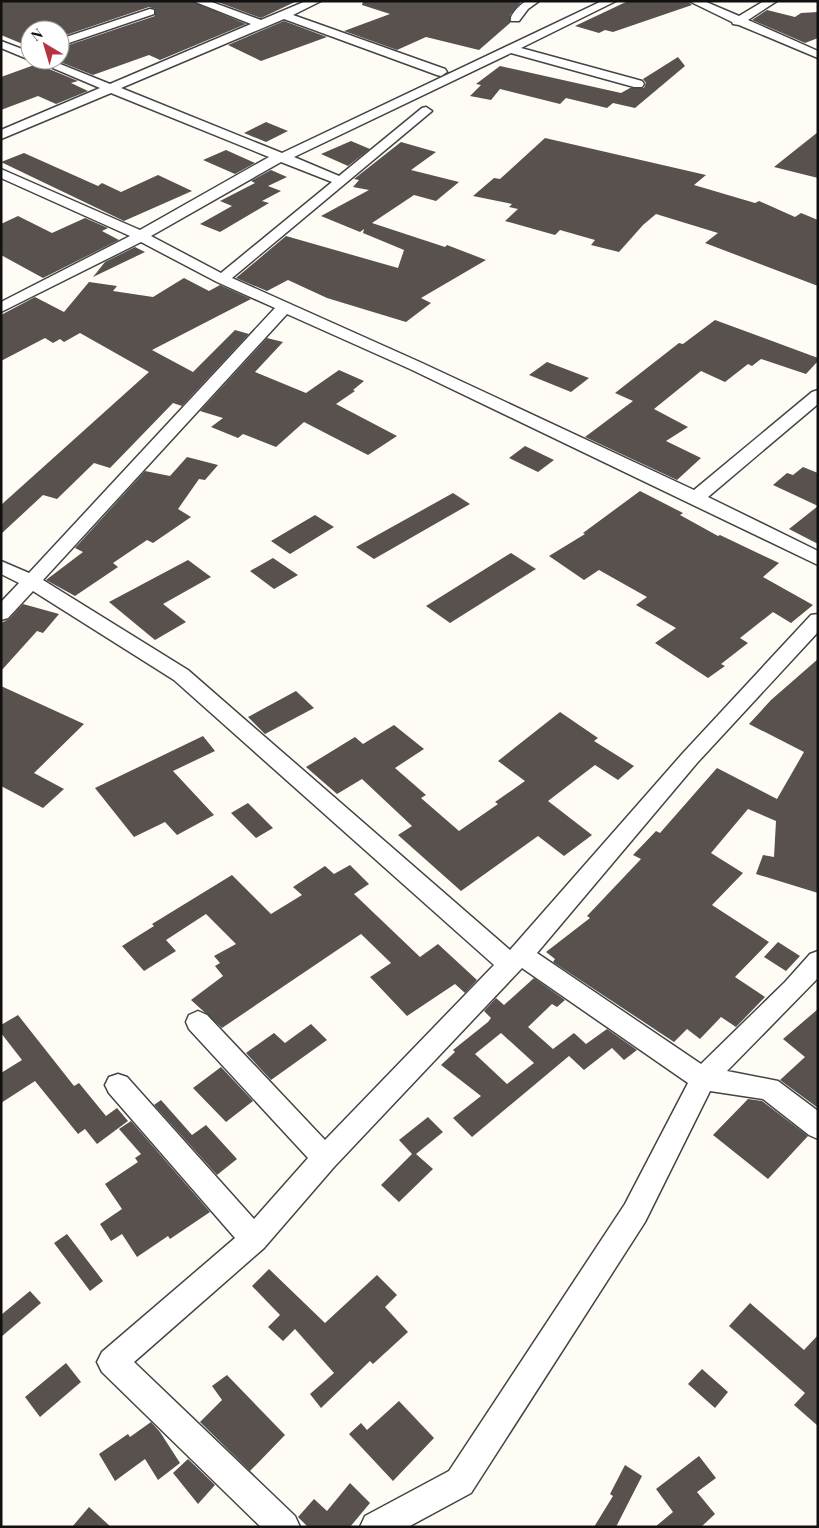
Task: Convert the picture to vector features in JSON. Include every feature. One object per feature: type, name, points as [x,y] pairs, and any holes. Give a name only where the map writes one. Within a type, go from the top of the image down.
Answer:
[{"type":"street","points":[[198,1],[261,24]]},
{"type":"street","points":[[1,135],[316,1]]},
{"type":"street","points":[[515,19],[524,7],[534,1]]},
{"type":"street","points":[[1,308],[140,236],[276,157],[441,72],[585,1]]},
{"type":"street","points":[[276,157],[611,1]]},
{"type":"street","points":[[694,1],[737,22],[818,56]]},
{"type":"street","points":[[737,22],[772,1]]},
{"type":"street","points":[[70,40],[150,12]]},
{"type":"street","points":[[284,15],[441,72]]},
{"type":"street","points":[[1,44],[20,51]]},
{"type":"street","points":[[510,49],[638,84]]},
{"type":"street","points":[[64,70],[276,157],[341,181]]},
{"type":"street","points":[[222,279],[426,111]]},
{"type":"street","points":[[1,173],[140,236],[222,279],[696,498],[818,559]]},
{"type":"street","points":[[1,614],[285,307]]},
{"type":"street","points":[[696,498],[818,395]]},
{"type":"street","points":[[1,567],[31,581],[181,675],[516,959],[703,1079],[769,1089],[818,1127]]},
{"type":"street","points":[[284,1527],[112,1362],[254,1239],[325,1158],[516,959],[690,758],[818,620]]},
{"type":"street","points":[[376,1527],[460,1482],[636,1213],[703,1079],[794,989],[818,961]]},
{"type":"street","points":[[198,1022],[325,1158]]},
{"type":"street","points":[[118,1086],[254,1239]]},
{"type":"building","points":[[1,1],[191,1],[246,24],[160,60],[149,55],[93,75],[70,66],[70,45],[155,16],[155,9],[149,7],[70,34],[70,20],[20,20],[20,43],[1,35]]},
{"type":"building","points":[[215,1],[297,1],[261,18]]},
{"type":"building","points":[[363,1],[522,1],[510,15],[510,23],[479,50],[426,37],[397,50],[344,31],[390,14],[362,5]]},
{"type":"building","points":[[628,1],[687,1],[692,5],[613,32],[605,30],[599,33],[575,26]]},
{"type":"building","points":[[767,10],[795,17],[801,13],[818,12],[818,38],[805,43],[752,20]]},
{"type":"building","points":[[284,21],[327,37],[261,61],[228,45]]},
{"type":"building","points":[[678,57],[685,66],[635,108],[613,103],[607,108],[566,98],[560,104],[500,89],[491,100],[470,96],[481,85],[476,84],[500,66],[621,93],[630,88],[644,88],[646,83],[643,79]]},
{"type":"building","points":[[20,70],[51,70],[78,81],[71,83],[88,91],[56,104],[38,96],[1,110],[1,77]]},
{"type":"building","points":[[266,122],[288,131],[266,142],[244,133]]},
{"type":"building","points":[[818,132],[818,178],[774,167]]},
{"type":"building","points":[[545,138],[706,175],[694,185],[755,203],[759,201],[795,217],[801,213],[818,220],[818,286],[705,243],[718,233],[656,214],[643,225],[619,252],[591,245],[595,240],[560,230],[555,235],[505,221],[518,209],[509,207],[512,204],[473,196],[494,178],[500,179]]},
{"type":"building","points":[[351,141],[370,149],[348,166],[321,154]]},
{"type":"building","points":[[401,142],[436,152],[411,170],[459,182],[436,201],[414,195],[372,223],[445,247],[447,245],[486,260],[421,298],[431,303],[406,322],[327,298],[288,280],[267,291],[236,278],[286,236],[398,268],[404,250],[363,233],[364,229],[360,232],[321,216],[369,190],[353,187],[359,180],[354,179]]},
{"type":"building","points":[[226,150],[255,163],[235,174],[203,160]]},
{"type":"building","points":[[24,153],[98,186],[102,183],[121,192],[158,175],[192,191],[124,221],[1,162]]},
{"type":"building","points":[[271,170],[287,177],[268,186],[281,191],[262,201],[269,203],[220,232],[200,224],[232,206],[220,201],[255,183],[251,181]]},
{"type":"building","points":[[18,216],[52,233],[85,218],[108,228],[102,231],[119,240],[43,278],[1,255],[1,224]]},
{"type":"building","points":[[135,247],[145,252],[93,277],[105,262]]},
{"type":"building","points":[[184,278],[209,291],[220,285],[251,299],[152,350],[193,372],[235,330],[249,334],[182,406],[173,403],[110,468],[94,463],[57,499],[43,495],[1,534],[1,505],[149,372],[80,333],[64,342],[60,339],[53,343],[45,338],[1,361],[1,315],[35,297],[64,312],[89,282],[117,286],[113,291],[153,297]]},
{"type":"building","points":[[715,320],[818,358],[818,361],[806,374],[761,359],[752,366],[748,364],[725,382],[701,371],[654,409],[688,427],[666,441],[701,458],[677,480],[585,437],[633,401],[615,393],[679,343],[683,344]]},
{"type":"building","points":[[267,338],[283,342],[255,372],[306,393],[339,370],[364,381],[353,390],[355,391],[336,404],[397,436],[368,455],[304,422],[276,447],[243,434],[238,438],[211,427],[223,418],[200,411]]},
{"type":"building","points":[[547,362],[589,378],[571,392],[529,375]]},
{"type":"building","points":[[525,446],[554,460],[538,472],[509,458]]},
{"type":"building","points":[[187,457],[218,465],[205,480],[199,479],[178,509],[191,517],[153,543],[147,540],[113,563],[118,567],[75,596],[46,580],[83,552],[75,548],[145,471],[170,476]]},
{"type":"building","points":[[803,467],[818,473],[818,506],[773,485],[787,473],[793,475]]},
{"type":"building","points":[[640,491],[683,513],[680,515],[718,536],[720,535],[779,563],[763,577],[813,605],[791,623],[773,612],[740,638],[748,643],[721,664],[725,666],[708,678],[655,643],[676,628],[636,605],[647,597],[599,570],[584,580],[549,556],[585,534],[583,533]]},
{"type":"building","points":[[453,493],[470,504],[374,559],[356,547]]},
{"type":"building","points":[[818,506],[818,544],[789,529]]},
{"type":"building","points":[[315,515],[334,527],[290,554],[271,541]]},
{"type":"building","points":[[511,553],[536,569],[450,623],[426,606]]},
{"type":"building","points":[[273,558],[298,575],[274,589],[250,571]]},
{"type":"building","points":[[188,560],[211,577],[163,604],[186,622],[155,640],[109,602]]},
{"type":"building","points":[[23,604],[59,614],[43,633],[37,631],[1,671],[1,623],[9,619]]},
{"type":"building","points":[[818,659],[818,893],[756,874],[763,855],[774,857],[776,821],[748,809],[711,853],[743,873],[712,905],[769,942],[735,977],[765,997],[736,1027],[721,1017],[700,1039],[687,1029],[674,1042],[553,962],[555,959],[546,952],[590,918],[587,916],[641,859],[633,855],[656,831],[660,833],[717,768],[777,799],[804,752],[749,724],[771,700]]},
{"type":"building","points":[[1,686],[84,724],[34,773],[64,789],[43,808],[1,786]]},
{"type":"building","points":[[296,691],[314,708],[265,734],[248,717]]},
{"type":"building","points":[[560,712],[598,738],[594,741],[634,766],[618,780],[595,765],[548,801],[592,835],[564,856],[538,836],[461,891],[398,835],[412,826],[362,779],[337,794],[306,767],[355,737],[363,744],[394,725],[424,749],[395,768],[426,795],[421,798],[459,831],[498,804],[495,802],[525,781],[498,761]]},
{"type":"building","points":[[203,736],[215,751],[173,771],[214,815],[177,835],[165,822],[134,837],[95,788]]},
{"type":"building","points":[[248,803],[273,828],[256,838],[231,813]]},
{"type":"building","points":[[350,865],[369,884],[354,894],[420,957],[438,944],[477,980],[465,993],[455,984],[407,1016],[370,977],[391,963],[361,934],[222,1028],[191,1000],[223,976],[215,966],[220,963],[214,956],[236,944],[206,914],[166,940],[176,951],[144,971],[122,946],[154,926],[152,924],[232,875],[271,914],[302,895],[293,887],[325,866],[334,874]]},
{"type":"building","points":[[778,942],[800,956],[786,971],[764,957]]},
{"type":"building","points":[[534,978],[565,1000],[557,1007],[552,1004],[528,1027],[553,1049],[574,1033],[586,1044],[607,1029],[637,1050],[624,1060],[612,1048],[584,1070],[569,1056],[472,1137],[453,1118],[481,1096],[441,1065],[455,1052],[453,1050],[488,1022],[491,1018],[484,1011],[496,998],[504,1005]],"holes":[[[501,1033],[534,1063],[507,1084],[475,1054]]]},
{"type":"building","points":[[818,1009],[818,1108],[780,1080],[805,1057],[783,1039]]},
{"type":"building","points":[[18,1015],[74,1086],[79,1083],[106,1116],[117,1108],[128,1121],[97,1144],[85,1129],[78,1134],[35,1081],[1,1103],[1,1073],[22,1060],[1,1033],[1,1025]]},
{"type":"building","points":[[311,1024],[327,1040],[271,1080],[246,1053],[274,1033],[285,1043]]},
{"type":"building","points":[[221,1067],[253,1101],[226,1122],[193,1088]]},
{"type":"building","points":[[748,1099],[762,1101],[808,1136],[768,1179],[713,1135]]},
{"type":"building","points":[[161,1100],[192,1135],[206,1125],[237,1159],[217,1175],[154,1105]]},
{"type":"building","points":[[428,1117],[443,1132],[416,1154],[433,1169],[399,1202],[381,1185],[412,1154],[399,1140]]},
{"type":"building","points":[[131,1121],[210,1212],[170,1239],[168,1236],[137,1257],[122,1234],[111,1241],[100,1224],[122,1209],[105,1184],[138,1162],[135,1158],[141,1154],[119,1129]]},
{"type":"building","points":[[67,1234],[103,1281],[90,1291],[54,1243]]},
{"type":"building","points":[[269,1269],[325,1323],[377,1275],[397,1295],[385,1307],[408,1332],[373,1364],[370,1361],[321,1408],[310,1394],[334,1373],[295,1329],[283,1341],[268,1327],[280,1315],[252,1286]]},
{"type":"building","points":[[30,1291],[41,1303],[1,1337],[1,1315]]},
{"type":"building","points":[[750,1303],[804,1350],[818,1335],[818,1426],[794,1405],[805,1393],[729,1326]]},
{"type":"building","points":[[66,1363],[81,1382],[40,1417],[25,1397]]},
{"type":"building","points":[[702,1369],[728,1392],[715,1408],[688,1384]]},
{"type":"building","points":[[227,1375],[285,1435],[250,1471],[200,1422],[222,1400],[212,1386]]},
{"type":"building","points":[[399,1401],[434,1438],[393,1481],[349,1434],[361,1423],[367,1430]]},
{"type":"building","points":[[151,1422],[160,1432],[180,1463],[158,1480],[145,1459],[115,1481],[99,1454],[128,1434],[130,1437]]},
{"type":"building","points":[[699,1456],[716,1478],[697,1492],[715,1514],[701,1527],[655,1527],[673,1512],[656,1489]]},
{"type":"building","points":[[188,1459],[215,1485],[198,1504],[173,1473]]},
{"type":"building","points":[[625,1465],[642,1476],[616,1527],[594,1527],[613,1496],[610,1494]]},
{"type":"building","points":[[350,1483],[370,1503],[350,1527],[308,1527],[298,1517],[314,1499],[327,1511]]},
{"type":"building","points":[[89,1507],[111,1527],[72,1527]]}]
